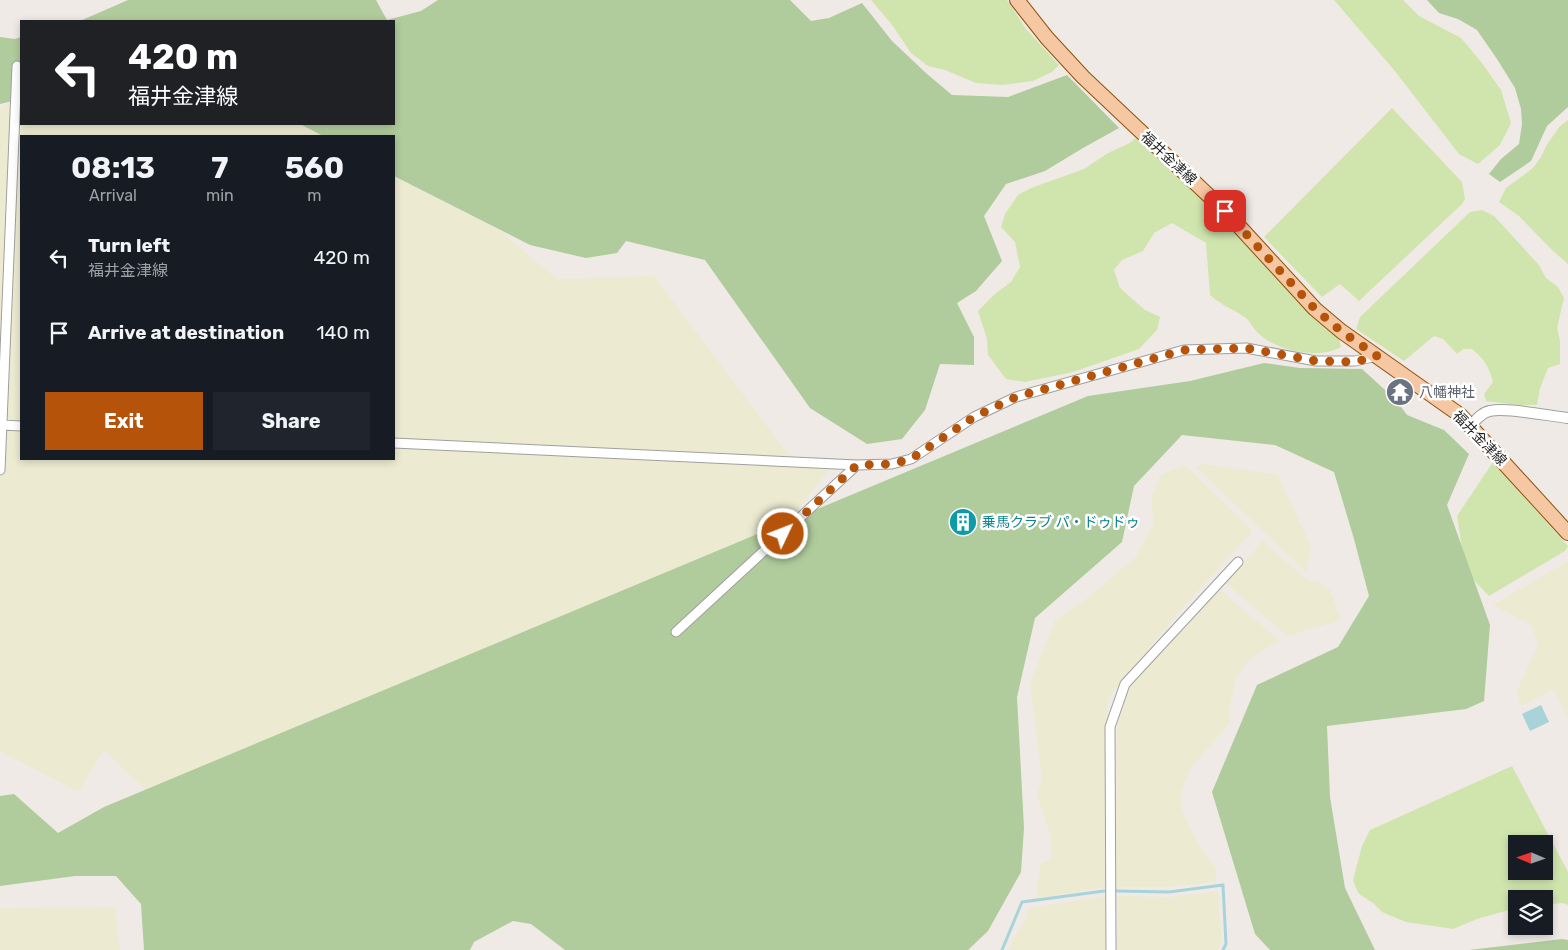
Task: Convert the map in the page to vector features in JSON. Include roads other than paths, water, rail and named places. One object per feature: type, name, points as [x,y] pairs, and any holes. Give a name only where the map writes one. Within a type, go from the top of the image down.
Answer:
[{"type":"main road","name":"福井金津線","points":[[1017,0],[1047,38],[1083,77],[1225,211],[1315,309],[1341,331],[1458,412],[1568,533]]},
{"type":"street","points":[[0,470],[18,66]]},
{"type":"street","points":[[395,443],[857,465],[892,464],[911,459],[974,417],[1016,397],[1184,350],[1246,348],[1316,361],[1355,362],[1377,356]]},
{"type":"street","points":[[1470,425],[1484,413],[1492,410],[1568,418]]},
{"type":"street","points":[[2,425],[20,426]]},
{"type":"street","points":[[676,632],[857,465]]},
{"type":"street","points":[[1111,950],[1110,727],[1125,684],[1238,562]]},
{"type":"water","points":[[1541,705],[1549,722],[1530,731],[1522,714]]},
{"type":"waterway","points":[[1117,891],[1169,892],[1223,885],[1226,944],[1223,950]]},
{"type":"waterway","points":[[1002,950],[1022,902],[1104,891]]},
{"type":"place","name":"八幡神社","points":[[1400,392]]},
{"type":"place","name":"乗馬クラブ パ・ドゥドゥ","points":[[963,522]]}]
